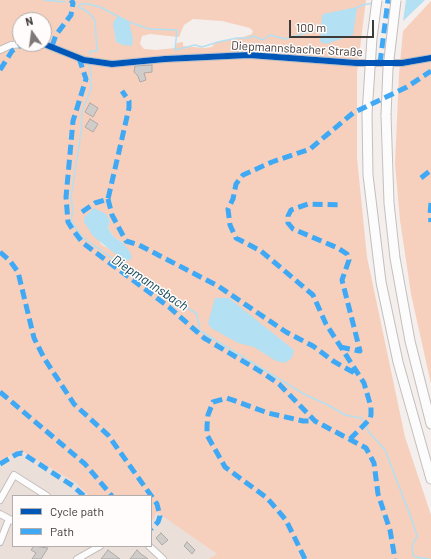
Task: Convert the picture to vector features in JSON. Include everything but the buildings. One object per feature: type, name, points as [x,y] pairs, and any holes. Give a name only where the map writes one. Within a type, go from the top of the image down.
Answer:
[{"type":"highway","points":[[377,0],[372,38],[368,114],[368,175],[381,282],[398,362],[431,479]]},
{"type":"highway","points":[[396,0],[388,68],[386,115],[389,196],[396,265],[410,341],[431,424]]},
{"type":"street","points":[[0,50],[12,46]]},
{"type":"street","name":"Diepmannsbacher Straße","points":[[52,47],[84,60],[112,64],[162,59],[249,55],[356,63],[396,63],[431,58]]},
{"type":"street","points":[[0,500],[14,475],[45,495]]},
{"type":"street","points":[[0,514],[11,520],[0,542]]},
{"type":"street","points":[[77,559],[98,547]]},
{"type":"street","points":[[151,547],[163,559]]},
{"type":"shaded area","points":[[0,0],[366,0],[357,72],[357,158],[367,257],[405,437],[431,515],[431,559],[208,559],[217,554],[157,512],[152,521],[152,495],[88,495],[76,483],[20,450],[0,461]],"holes":[[[193,19],[222,21],[250,28],[253,31],[252,34],[240,38],[215,42],[212,47],[205,48],[183,46],[183,42],[177,43],[175,48],[156,50],[144,49],[140,44],[142,36],[150,34],[179,37],[184,25]],[[129,24],[129,28],[116,42],[114,27]],[[94,209],[106,215],[110,221],[108,228],[114,237],[123,243],[124,261],[110,249],[102,245],[84,217]]]},
{"type":"shaded area","points":[[431,1],[431,384],[411,294],[400,220],[395,164],[399,74],[403,31]]},
{"type":"shaded area","points":[[20,450],[76,483],[88,495],[12,495],[12,547],[152,547],[152,521],[157,511],[217,554],[208,559],[0,559],[0,461]]},
{"type":"water","points":[[406,0],[425,0],[403,21]]},
{"type":"water","points":[[357,7],[353,35],[326,44],[320,41],[323,14]]},
{"type":"water","points":[[118,17],[129,22],[133,39],[132,46],[123,45],[116,42],[113,24],[115,19]]},
{"type":"water","points":[[94,208],[106,214],[110,221],[108,228],[114,237],[123,243],[130,252],[132,257],[130,260],[124,261],[93,236],[84,222],[84,217]]},
{"type":"water","points":[[215,298],[229,298],[294,350],[292,358],[285,363],[276,361],[254,347],[238,343],[211,328],[208,323]]},
{"type":"waterway","points":[[44,0],[65,2]]},
{"type":"waterway","points":[[355,9],[362,5],[374,3]]},
{"type":"waterway","points":[[79,7],[80,4],[100,7],[129,22],[149,29],[177,30],[175,50],[195,45],[202,47],[218,42],[237,38],[249,38],[253,36],[263,40],[270,35],[285,39],[322,28]]},
{"type":"waterway","name":"Diepmannsbach","points":[[79,7],[88,12],[95,20],[97,51],[90,51],[90,54]]},
{"type":"waterway","name":"Diepmannsbach","points":[[89,63],[91,89],[82,111],[81,132],[71,198],[73,209],[71,221],[82,237],[145,281],[197,314],[200,331],[304,394],[345,415],[361,418],[364,422]]},
{"type":"waterway","name":"Diepmannsbach","points":[[367,426],[368,431],[385,450],[413,523],[417,536],[412,547],[413,555],[415,557],[429,559]]},
{"type":"marked path","points":[[52,46],[56,35],[71,15],[73,3],[71,0]]},
{"type":"marked path","points":[[380,63],[388,0]]},
{"type":"marked path","points":[[0,70],[12,51]]},
{"type":"marked path","points":[[79,58],[86,79],[73,121],[66,197],[68,222],[73,230],[83,243],[169,307],[204,338],[279,384],[315,421],[366,448],[374,463],[378,494],[390,530],[395,559]]},
{"type":"marked path","points":[[350,439],[370,419],[371,407],[364,383],[326,324],[313,295],[261,251],[236,238],[230,225],[228,209],[233,199],[236,184],[243,175],[272,162],[310,149],[353,113],[407,87],[431,71]]},
{"type":"marked path","points":[[82,212],[95,203],[108,199],[129,108],[129,101],[122,91]]},
{"type":"marked path","points":[[421,178],[431,170]]},
{"type":"marked path","points":[[108,199],[112,215],[126,241],[139,245],[218,286],[286,332],[313,346],[333,361],[358,375]]},
{"type":"marked path","points":[[431,203],[431,222]]},
{"type":"marked path","points":[[340,347],[360,351],[342,280],[349,260],[347,254],[338,248],[293,229],[288,223],[288,216],[291,210],[308,204],[342,205]]},
{"type":"marked path","points":[[0,252],[10,261],[18,272],[34,338],[44,358],[74,404],[108,435],[151,495]]},
{"type":"marked path","points":[[0,392],[85,464],[111,495]]},
{"type":"marked path","points":[[305,559],[286,520],[267,498],[225,467],[207,435],[207,426],[208,415],[213,402],[227,398],[268,413],[303,421],[315,421]]},
{"type":"marked path","points":[[0,464],[17,454],[22,453],[73,486],[83,495]]},
{"type":"marked path","points":[[152,497],[157,504],[160,516],[158,522],[152,528]]},
{"type":"cycle path","points":[[52,47],[84,60],[112,64],[165,59],[249,55],[356,63],[402,63],[431,58]]}]
